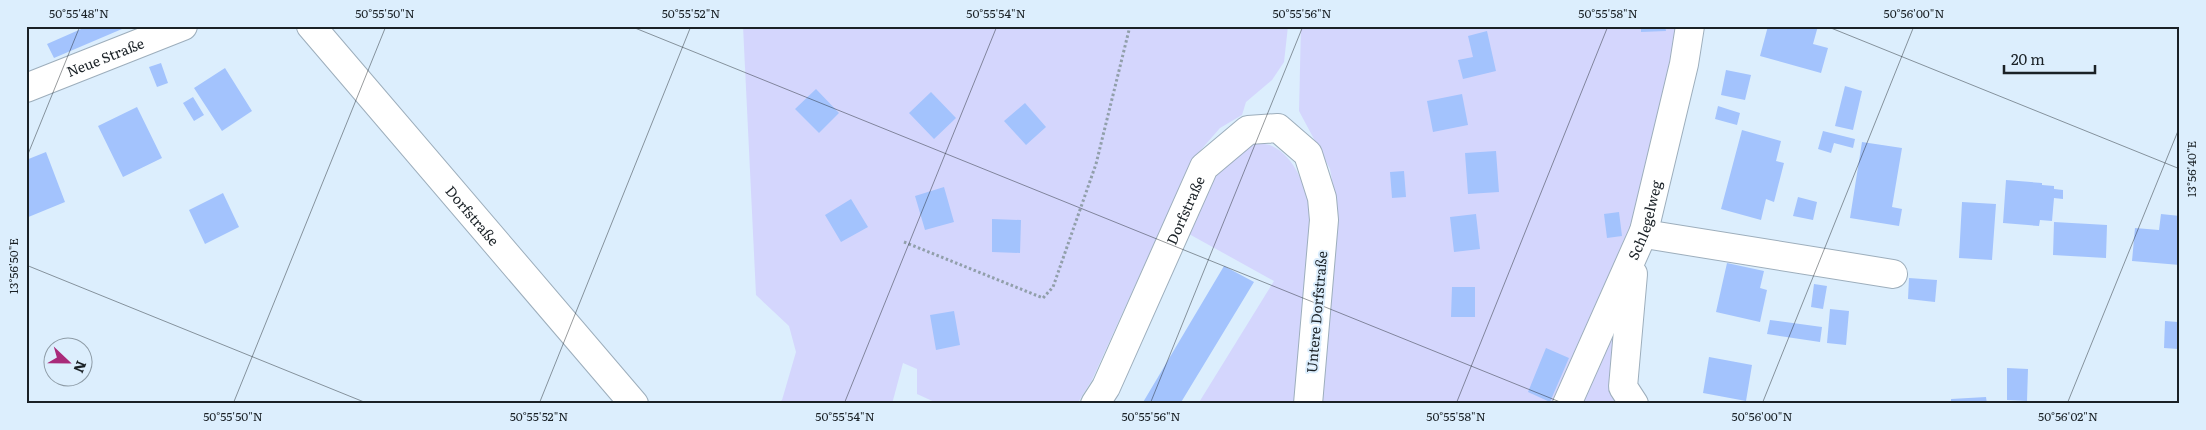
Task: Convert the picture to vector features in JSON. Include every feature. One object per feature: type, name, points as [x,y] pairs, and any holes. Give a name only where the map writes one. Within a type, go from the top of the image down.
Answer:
[{"type":"street","name":"Neue Straße","points":[[26,88],[183,26]]},
{"type":"street","name":"Dorfstraße","points":[[311,26],[634,404]]},
{"type":"street","name":"Schlegelweg","points":[[1567,404],[1644,231],[1684,64],[1690,26]]},
{"type":"street","name":"Dorfstraße","points":[[1095,404],[1106,387],[1204,166],[1248,130],[1278,128],[1308,154],[1322,198],[1324,220]]},
{"type":"street","name":"Untere Dorfstraße","points":[[1308,404],[1324,220]]},
{"type":"street","points":[[1644,231],[1651,235],[1892,274]]},
{"type":"street","points":[[1630,264],[1634,275],[1623,387],[1634,404]]},
{"type":"path","points":[[904,242],[1043,298],[1053,287],[1096,164],[1130,26]]},
{"type":"shaded area","points":[[743,26],[1288,26],[1284,62],[1272,80],[1246,102],[1242,115],[1220,128],[1192,160],[1092,380],[1077,404],[939,404],[917,394],[917,369],[903,363],[892,404],[777,404],[782,400],[796,352],[789,326],[756,295]]},
{"type":"shaded area","points":[[1301,26],[1683,26],[1634,226],[1560,404],[1322,404],[1338,212],[1330,169],[1299,111]]},
{"type":"shaded area","points":[[1253,143],[1272,146],[1287,157],[1299,175],[1312,213],[1299,404],[1198,404],[1274,281],[1189,234],[1214,174]]},
{"type":"shaded area","points":[[1624,293],[1623,404],[1575,404]]},
{"type":"building","points":[[88,26],[129,26],[54,58],[47,44]]},
{"type":"building","points":[[1641,26],[1665,26],[1666,31],[1641,32]]},
{"type":"building","points":[[1768,26],[1818,26],[1813,44],[1828,48],[1821,73],[1760,56]]},
{"type":"building","points":[[1487,31],[1496,71],[1463,79],[1458,60],[1473,57],[1468,36]]},
{"type":"building","points":[[161,63],[168,83],[157,87],[149,67]]},
{"type":"building","points":[[225,68],[252,111],[222,131],[194,88]]},
{"type":"building","points":[[1726,70],[1751,75],[1745,100],[1721,95]]},
{"type":"building","points":[[1845,86],[1862,91],[1853,130],[1835,126]]},
{"type":"building","points":[[816,89],[839,113],[819,133],[795,109]]},
{"type":"building","points":[[931,92],[956,118],[934,139],[909,113]]},
{"type":"building","points":[[1462,94],[1468,125],[1433,132],[1427,101]]},
{"type":"building","points":[[193,97],[204,115],[194,121],[183,103]]},
{"type":"building","points":[[1025,103],[1046,127],[1026,145],[1004,121]]},
{"type":"building","points":[[1718,106],[1740,113],[1737,125],[1715,119]]},
{"type":"building","points":[[137,107],[162,158],[123,177],[98,126]]},
{"type":"building","points":[[1742,130],[1781,141],[1776,161],[1784,163],[1774,202],[1766,199],[1761,220],[1721,209]]},
{"type":"building","points":[[1823,131],[1855,139],[1853,148],[1834,143],[1831,153],[1818,149]]},
{"type":"building","points":[[1862,142],[1902,148],[1892,207],[1902,209],[1899,226],[1850,218]]},
{"type":"building","points":[[1496,151],[1499,192],[1468,194],[1465,153]]},
{"type":"building","points":[[46,152],[65,202],[26,218],[26,160]]},
{"type":"building","points":[[1404,171],[1406,197],[1392,198],[1390,172]]},
{"type":"building","points":[[2006,180],[2042,183],[2042,185],[2054,186],[2054,189],[2063,190],[2063,199],[2054,198],[2052,221],[2040,220],[2039,226],[2003,223]]},
{"type":"building","points":[[944,187],[954,222],[925,230],[915,196]]},
{"type":"building","points":[[223,193],[239,227],[205,244],[189,210]]},
{"type":"building","points":[[1798,197],[1817,202],[1813,220],[1793,216]]},
{"type":"building","points":[[851,199],[868,227],[841,242],[825,215]]},
{"type":"building","points":[[1962,202],[1996,204],[1992,260],[1959,258]]},
{"type":"building","points":[[1619,212],[1622,236],[1607,238],[1604,214]]},
{"type":"building","points":[[1476,214],[1480,249],[1454,252],[1450,217]]},
{"type":"building","points":[[2161,214],[2180,216],[2180,265],[2132,261],[2135,228],[2159,230]]},
{"type":"building","points":[[992,219],[1021,220],[1020,253],[992,252]]},
{"type":"building","points":[[2054,222],[2107,225],[2106,258],[2053,255]]},
{"type":"building","points":[[1727,263],[1764,271],[1760,288],[1767,290],[1760,322],[1716,312]]},
{"type":"building","points":[[1224,266],[1254,282],[1180,404],[1142,404]]},
{"type":"building","points":[[1909,278],[1937,280],[1935,302],[1908,299]]},
{"type":"building","points":[[1814,284],[1827,286],[1823,309],[1811,307]]},
{"type":"building","points":[[1452,287],[1475,287],[1475,317],[1451,317]]},
{"type":"building","points":[[1830,309],[1849,311],[1846,345],[1827,343]]},
{"type":"building","points":[[954,311],[960,345],[936,350],[930,315]]},
{"type":"building","points":[[1770,320],[1822,327],[1820,342],[1767,334]]},
{"type":"building","points":[[2165,321],[2178,322],[2178,349],[2164,348]]},
{"type":"building","points":[[1546,348],[1569,358],[1550,402],[1528,392]]},
{"type":"building","points":[[1709,357],[1752,365],[1746,401],[1703,393]]},
{"type":"building","points":[[2007,368],[2028,369],[2027,401],[2007,400]]},
{"type":"building","points":[[1986,397],[1987,404],[1951,404],[1951,399]]}]
